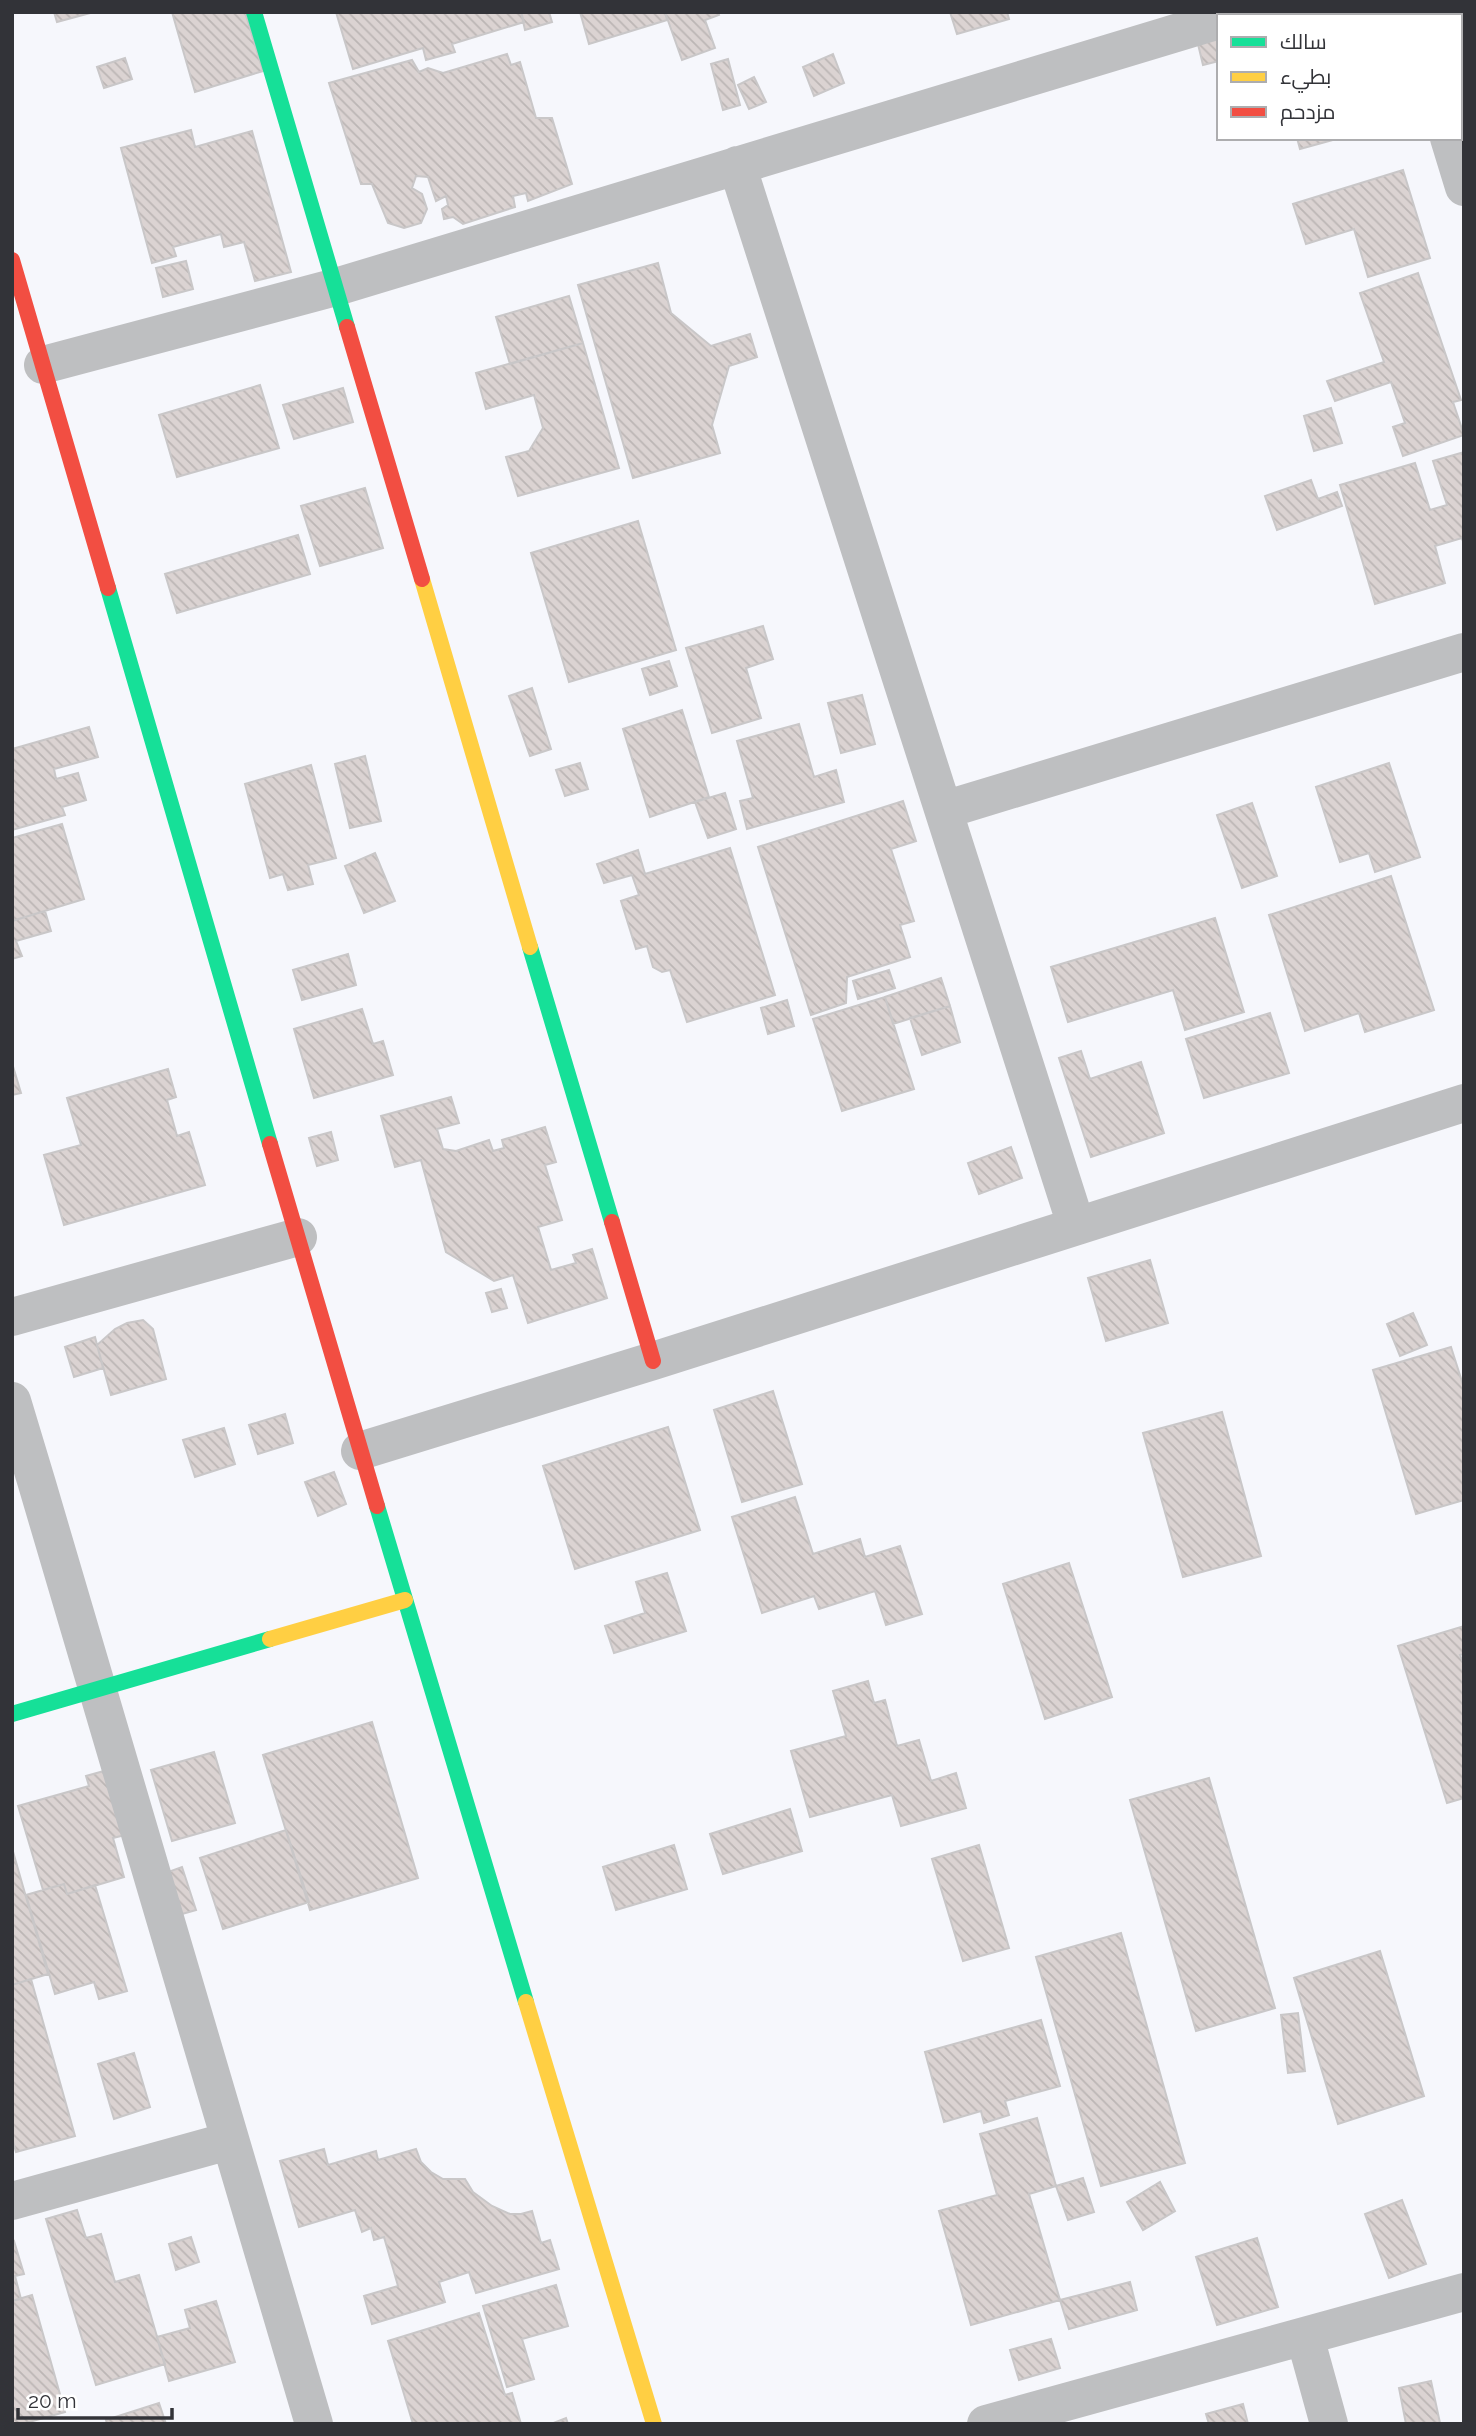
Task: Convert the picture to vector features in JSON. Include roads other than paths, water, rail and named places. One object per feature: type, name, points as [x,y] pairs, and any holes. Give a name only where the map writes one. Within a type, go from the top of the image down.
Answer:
[{"type":"street","points":[[254,12],[653,1361]]},
{"type":"street","points":[[31,358],[336,287],[1217,21]]},
{"type":"street","points":[[1450,140],[1464,187]]},
{"type":"street","points":[[737,166],[1076,1225]]},
{"type":"street","points":[[12,260],[31,358],[654,2424]]},
{"type":"street","points":[[944,810],[1464,652]]},
{"type":"street","points":[[360,1451],[653,1361],[1464,1103]]},
{"type":"street","points":[[12,1317],[298,1237]]},
{"type":"street","points":[[12,1401],[314,2424]]},
{"type":"street","points":[[12,1714],[405,1600]]},
{"type":"street","points":[[12,2202],[229,2141]]},
{"type":"street","points":[[986,2424],[1464,2292]]},
{"type":"street","points":[[1305,2337],[1329,2424]]}]
